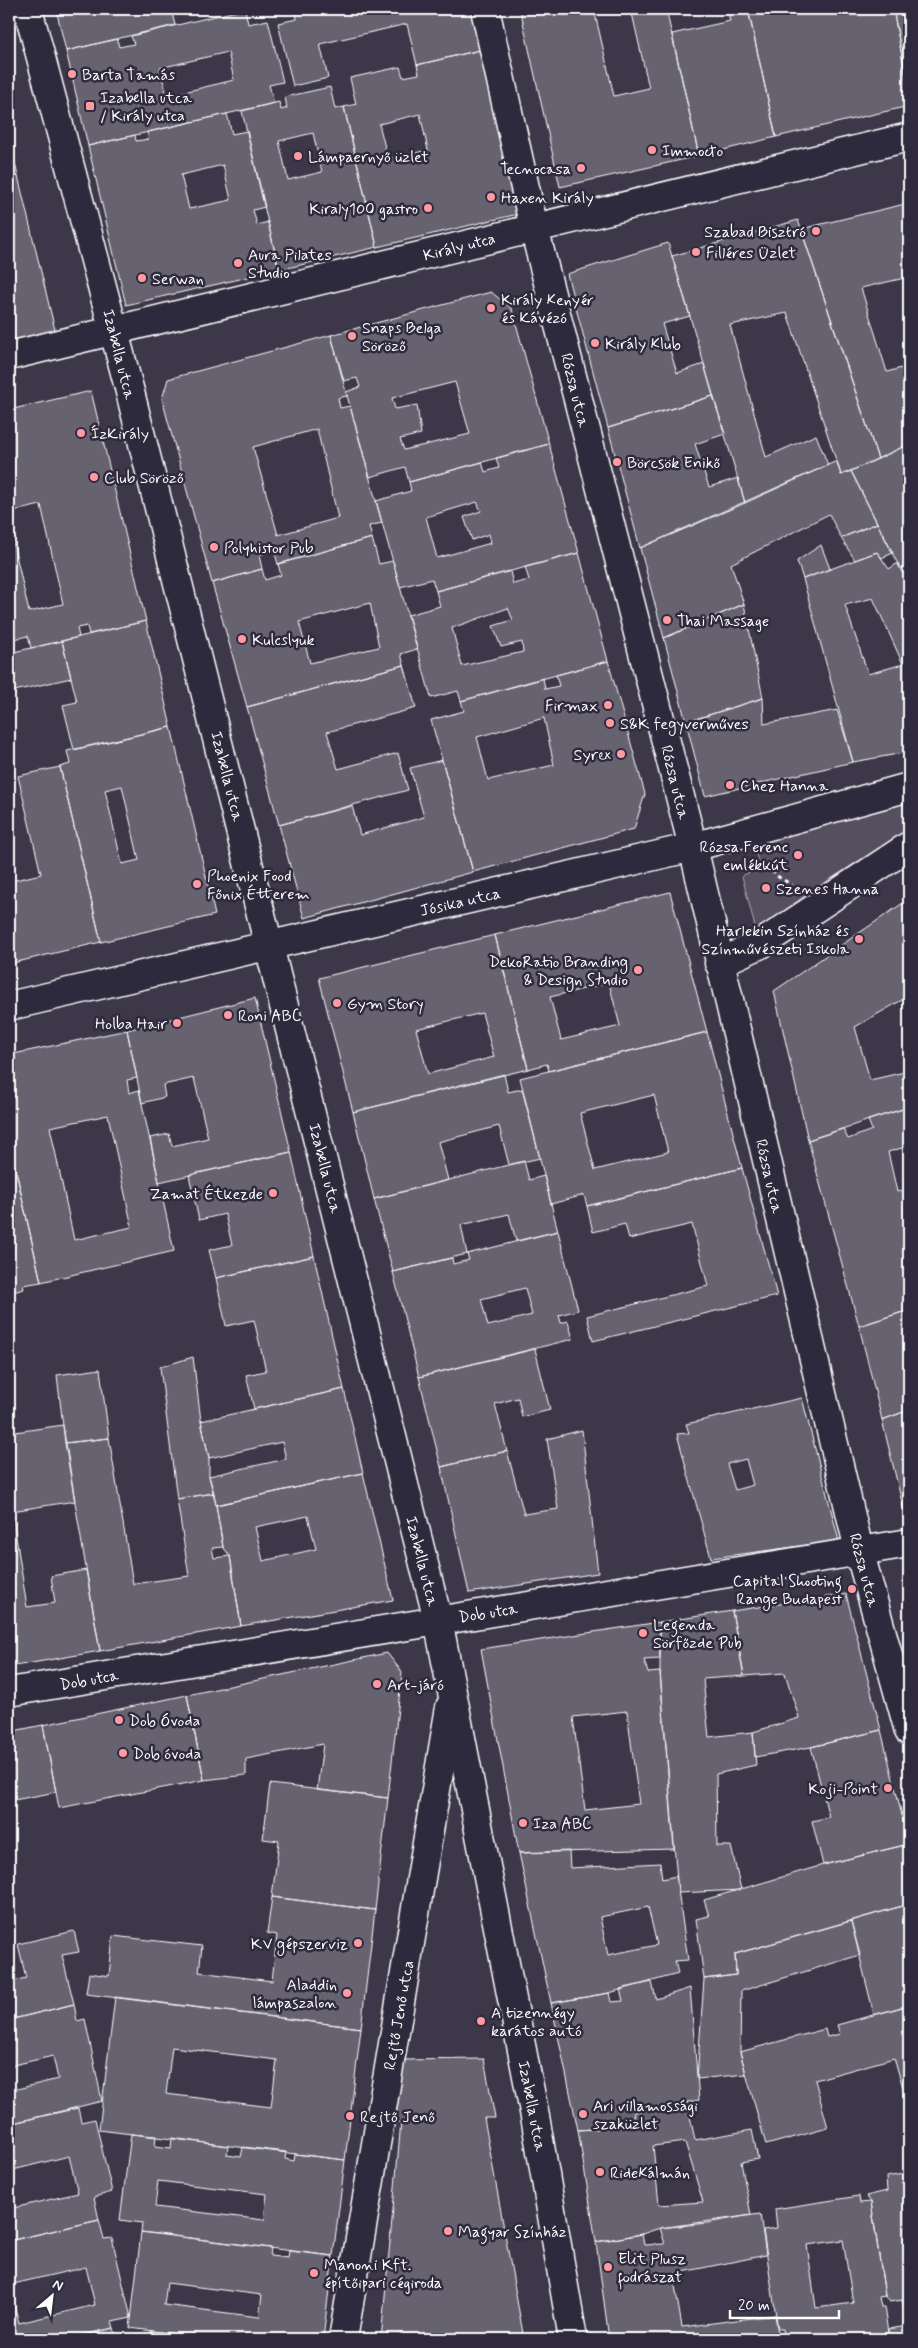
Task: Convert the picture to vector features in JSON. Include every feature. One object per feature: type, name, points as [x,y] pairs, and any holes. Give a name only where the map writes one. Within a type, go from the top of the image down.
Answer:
[{"type":"street","name":"Izabella utca","points":[[28,9],[115,331],[438,1620],[536,2122],[573,2339]]},
{"type":"street","name":"Rózsa utca","points":[[484,9],[534,228],[693,847],[859,1550],[909,1731]]},
{"type":"street","name":"Király utca","points":[[9,356],[909,137]]},
{"type":"street","name":"Jósika utca","points":[[9,1006],[693,847],[909,787]]},
{"type":"street","points":[[719,963],[761,944],[909,846]]},
{"type":"street","name":"Dob utca","points":[[9,1692],[909,1543]]},
{"type":"street","name":"Rejtő Jenő utca","points":[[344,2339],[452,1690]]},
{"type":"path","points":[[756,865],[772,868],[777,876],[797,887],[810,886],[822,904]]},
{"type":"shaded area","points":[[909,790],[909,829],[813,890],[756,931],[742,876],[755,869],[758,861],[750,835]]},
{"type":"building","points":[[56,9],[171,9],[175,25],[66,51]]},
{"type":"building","points":[[245,9],[248,24],[268,20],[283,82],[269,85],[274,103],[88,146],[66,51],[117,39],[119,47],[134,44],[131,36]],"holes":[[[228,52],[234,80],[167,96],[160,68]]]},
{"type":"building","points":[[309,9],[470,9],[480,50],[417,65],[407,24],[320,44],[328,78],[293,86],[278,23],[297,19],[296,12]]},
{"type":"building","points":[[520,9],[594,9],[614,96],[649,88],[631,9],[666,9],[699,156],[560,187]]},
{"type":"building","points":[[727,9],[748,9],[776,137],[699,156],[672,34],[730,21]]},
{"type":"building","points":[[748,9],[781,9],[783,14],[805,9],[893,9],[909,93],[909,106],[776,137]]},
{"type":"building","points":[[893,9],[909,9],[909,93]]},
{"type":"building","points":[[480,50],[518,214],[377,247],[344,107],[356,104],[350,78],[400,67],[403,77],[419,74],[417,65]],"holes":[[[420,114],[428,150],[388,159],[379,124]]]},
{"type":"building","points":[[330,87],[335,109],[344,107],[377,247],[279,270],[242,111],[279,102],[281,110],[287,108],[285,97]],"holes":[[[313,133],[322,172],[288,180],[279,141]]]},
{"type":"building","points":[[227,114],[232,134],[247,131],[265,207],[253,210],[257,225],[268,222],[279,270],[126,305],[88,146],[135,135],[136,141],[149,139],[147,132]],"holes":[[[223,165],[231,200],[189,209],[181,175]]]},
{"type":"building","points":[[9,138],[18,176],[9,178]]},
{"type":"building","points":[[18,176],[55,330],[9,341],[9,178]]},
{"type":"building","points":[[909,203],[909,277],[861,288],[887,372],[909,366],[909,444],[878,459],[801,229]]},
{"type":"building","points":[[798,220],[878,459],[841,475],[787,313],[730,325],[766,457],[816,435],[828,465],[745,503],[672,256]]},
{"type":"building","points":[[668,243],[690,316],[662,324],[677,373],[704,364],[713,396],[608,428],[567,274]]},
{"type":"building","points":[[491,292],[512,309],[549,444],[409,482],[405,467],[370,477],[346,392],[360,387],[357,378],[344,381],[331,335]],"holes":[[[455,382],[470,434],[404,450],[400,439],[421,434],[417,405],[395,409],[392,398]]]},
{"type":"building","points":[[331,335],[347,396],[338,398],[340,408],[350,406],[382,523],[369,526],[372,538],[278,564],[274,550],[259,555],[262,569],[212,583],[162,399],[168,379]],"holes":[[[317,429],[338,518],[278,535],[253,447]]]},
{"type":"building","points":[[91,391],[146,621],[89,634],[87,626],[77,628],[79,637],[31,648],[28,636],[9,640],[9,524],[29,612],[63,604],[41,505],[9,512],[9,410]]},
{"type":"building","points":[[713,396],[725,434],[695,444],[709,487],[738,478],[745,503],[640,548],[608,428]]},
{"type":"building","points":[[549,444],[579,553],[436,591],[432,579],[400,587],[376,501],[411,491],[409,482],[482,462],[485,472],[499,468],[496,458]],"holes":[[[477,502],[481,511],[464,517],[472,540],[489,534],[491,543],[437,558],[426,517]]]},
{"type":"building","points":[[909,444],[909,490],[904,493],[909,502],[909,586],[851,471]]},
{"type":"building","points":[[837,461],[841,475],[851,471],[877,523],[841,538],[829,514],[731,564],[744,604],[664,638],[640,548]]},
{"type":"building","points":[[877,523],[893,553],[882,558],[877,552],[855,560],[841,538]]},
{"type":"building","points":[[372,538],[379,564],[393,561],[417,649],[401,654],[404,665],[247,707],[212,583],[262,569],[265,580],[281,575],[278,564]],"holes":[[[370,603],[379,647],[310,663],[299,622]]]},
{"type":"building","points":[[821,545],[830,569],[803,579],[797,561]]},
{"type":"building","points":[[877,552],[889,569],[898,563],[909,586],[909,752],[853,762],[803,579]],"holes":[[[873,598],[903,664],[868,674],[845,605]]]},
{"type":"building","points":[[579,553],[608,661],[461,701],[458,691],[431,698],[408,615],[440,606],[436,591],[510,571],[513,584],[529,580],[525,567]],"holes":[[[508,608],[513,620],[493,626],[501,647],[522,642],[523,652],[462,666],[452,628]]]},
{"type":"building","points":[[744,604],[763,698],[686,722],[664,638]]},
{"type":"building","points":[[146,621],[171,727],[74,750],[63,705],[77,702],[62,641]]},
{"type":"building","points":[[62,641],[71,678],[10,692],[9,653]]},
{"type":"building","points":[[608,661],[645,794],[634,829],[473,872],[431,720],[464,711],[461,701],[543,678],[545,689],[559,686],[556,675]],"holes":[[[544,718],[554,765],[488,780],[477,737]]]},
{"type":"building","points":[[404,665],[416,708],[327,732],[338,769],[398,753],[408,790],[279,825],[247,707]]},
{"type":"building","points":[[763,698],[764,724],[837,710],[853,762],[705,796],[686,722]]},
{"type":"building","points":[[171,727],[215,915],[101,942],[60,767],[70,764],[67,751]],"holes":[[[122,786],[139,860],[122,864],[105,790]]]},
{"type":"building","points":[[442,760],[473,872],[304,918],[279,825],[352,806],[360,835],[424,817],[410,768]]},
{"type":"building","points":[[60,767],[101,942],[13,963],[9,945],[9,872],[11,881],[41,874],[18,776]]},
{"type":"building","points":[[670,892],[707,1032],[549,1071],[547,1064],[528,1069],[495,935]],"holes":[[[609,983],[620,1026],[561,1040],[550,997]]]},
{"type":"building","points":[[909,899],[909,996],[855,1027],[870,1080],[909,1071],[909,1107],[808,1140],[774,991]]},
{"type":"building","points":[[495,935],[528,1069],[353,1112],[319,978]],"holes":[[[482,1013],[494,1057],[428,1074],[416,1029]]]},
{"type":"building","points":[[255,998],[291,1152],[159,1182],[150,1138],[169,1134],[172,1146],[208,1138],[194,1078],[163,1085],[165,1097],[142,1103],[127,1030]]},
{"type":"building","points":[[127,1030],[137,1078],[127,1080],[129,1093],[139,1090],[174,1251],[41,1282],[9,1140],[9,1055]],"holes":[[[108,1115],[132,1227],[74,1240],[50,1127]]]},
{"type":"building","points":[[707,1032],[742,1168],[587,1206],[584,1195],[551,1204],[520,1078]],"holes":[[[654,1095],[668,1152],[595,1170],[580,1113]]]},
{"type":"building","points":[[504,1074],[508,1092],[522,1089],[540,1158],[509,1165],[499,1126],[438,1142],[448,1180],[374,1199],[353,1112]]},
{"type":"building","points":[[909,1107],[909,1146],[888,1152],[897,1192],[909,1189],[909,1310],[859,1326],[808,1140],[843,1129],[848,1139],[872,1130],[868,1120]]},
{"type":"building","points":[[9,1140],[41,1282],[23,1285],[24,1289],[9,1293]]},
{"type":"building","points":[[291,1152],[314,1256],[216,1278],[209,1250],[232,1245],[225,1214],[199,1220],[189,1175]]},
{"type":"building","points":[[524,1161],[529,1180],[544,1176],[558,1231],[516,1241],[509,1214],[461,1225],[467,1254],[393,1272],[374,1199]]},
{"type":"building","points":[[742,1168],[777,1296],[593,1341],[587,1316],[708,1286],[692,1224],[629,1239],[625,1224],[593,1232],[587,1206]]},
{"type":"building","points":[[558,1231],[578,1310],[559,1315],[561,1323],[568,1321],[573,1339],[419,1377],[393,1272],[452,1258],[453,1264],[469,1260],[467,1254]],"holes":[[[525,1288],[532,1315],[488,1326],[481,1299]]]},
{"type":"building","points":[[314,1256],[344,1389],[254,1409],[246,1375],[266,1371],[254,1320],[226,1326],[216,1278]]},
{"type":"building","points":[[909,1310],[909,1410],[882,1420],[859,1326]]},
{"type":"building","points":[[535,1349],[550,1410],[522,1417],[518,1398],[495,1404],[507,1451],[441,1467],[419,1377]]},
{"type":"building","points":[[193,1357],[201,1421],[209,1458],[209,1476],[214,1493],[177,1499],[160,1367]]},
{"type":"building","points":[[100,1369],[109,1438],[65,1443],[57,1375]]},
{"type":"building","points":[[344,1389],[363,1473],[216,1505],[209,1476],[286,1459],[282,1442],[209,1458],[201,1421]]},
{"type":"building","points":[[802,1398],[839,1541],[711,1558],[677,1434],[689,1433],[686,1424]],"holes":[[[746,1459],[753,1485],[735,1490],[727,1464]]]},
{"type":"building","points":[[909,1410],[909,1531],[882,1420]]},
{"type":"building","points":[[63,1425],[75,1501],[12,1511],[27,1607],[55,1603],[51,1576],[86,1570],[100,1651],[9,1667],[9,1433]]},
{"type":"building","points":[[582,1430],[598,1573],[469,1593],[441,1467],[507,1451],[524,1514],[558,1509],[547,1439]]},
{"type":"building","points":[[109,1438],[133,1584],[189,1576],[177,1499],[214,1493],[223,1547],[212,1548],[214,1558],[230,1556],[241,1626],[100,1651],[65,1443]]},
{"type":"building","points":[[363,1473],[393,1600],[241,1626],[230,1556],[223,1547],[216,1505]],"holes":[[[308,1516],[316,1549],[263,1561],[255,1527]]]},
{"type":"building","points":[[846,1594],[881,1730],[811,1747],[755,1757],[753,1732],[799,1718],[785,1673],[744,1676],[732,1611]]},
{"type":"building","points":[[732,1611],[744,1676],[703,1679],[709,1737],[753,1732],[756,1765],[716,1774],[717,1846],[731,1846],[741,1890],[678,1893],[660,1672],[660,1622]]},
{"type":"building","points":[[660,1622],[660,1659],[644,1660],[648,1673],[660,1672],[674,1849],[519,1853],[481,1649]],"holes":[[[627,1711],[639,1804],[585,1810],[573,1717]]]},
{"type":"building","points":[[387,1653],[402,1672],[388,1798],[317,1790],[323,1744],[246,1759],[246,1775],[204,1780],[187,1695]]},
{"type":"building","name":"Dob óvoda","points":[[187,1695],[204,1780],[59,1808],[43,1725]]},
{"type":"building","points":[[43,1725],[56,1792],[9,1801],[9,1732]]},
{"type":"building","points":[[881,1730],[909,1844],[823,1865],[812,1821],[829,1817],[811,1747]]},
{"type":"building","points":[[270,1784],[388,1798],[375,1910],[272,1897],[279,1841],[263,1839]]},
{"type":"building","points":[[909,1844],[909,1904],[735,1954],[736,1975],[704,1979],[696,1919],[709,1916],[704,1900],[823,1865]]},
{"type":"building","points":[[569,1851],[570,1868],[660,1863],[662,1879],[676,1876],[688,1960],[675,1961],[678,1974],[609,1993],[551,2003],[519,1853]],"holes":[[[648,1907],[657,1945],[608,1955],[600,1917]]]},
{"type":"building","points":[[272,1897],[375,1910],[361,2028],[86,1994],[89,1973],[109,1976],[113,1936],[202,1946],[199,1972],[272,1981],[277,1935],[267,1933]]},
{"type":"building","points":[[909,1904],[909,2005],[874,2015],[851,1921]]},
{"type":"building","points":[[851,1921],[860,1955],[741,1991],[740,2052],[746,2074],[697,2079],[704,1979],[736,1975],[735,1954]]},
{"type":"building","points":[[74,1931],[79,1952],[62,1955],[74,2004],[9,2020],[9,1982],[26,1978],[18,1944]]},
{"type":"building","points":[[652,1982],[656,1999],[690,1988],[699,2100],[634,2112],[635,2126],[578,2130],[551,2003],[609,1993],[611,2002],[623,2001],[620,1989]]},
{"type":"building","points":[[115,1997],[361,2028],[345,2160],[99,2130]],"holes":[[[172,2047],[277,2060],[271,2107],[166,2094]]]},
{"type":"building","points":[[74,2004],[77,2021],[85,2019],[102,2101],[9,2124],[9,2091],[58,2079],[53,2056],[9,2066],[9,2020]]},
{"type":"building","points":[[909,2005],[909,2107],[894,2058],[815,2080],[828,2128],[766,2145],[740,2052],[825,2029],[827,2037],[840,2034],[837,2025]]},
{"type":"building","name":"Magyar Színház","points":[[484,2059],[495,2118],[484,2118],[524,2339],[381,2339],[401,2122],[391,2122],[400,2060]]},
{"type":"building","points":[[687,2102],[695,2140],[752,2130],[758,2159],[741,2162],[751,2215],[707,2223],[660,2228],[642,2234],[596,2242],[578,2130],[635,2126],[634,2112]],"holes":[[[685,2142],[703,2202],[659,2205],[653,2146]]]},
{"type":"building","points":[[78,2108],[81,2122],[95,2119],[112,2192],[94,2197],[99,2220],[9,2241],[9,2209],[78,2193],[69,2156],[9,2171],[9,2124]]},
{"type":"building","points":[[131,2134],[156,2136],[155,2146],[171,2148],[172,2138],[228,2146],[227,2155],[241,2157],[243,2147],[286,2152],[285,2159],[294,2161],[295,2154],[345,2160],[333,2256],[141,2232],[142,2223],[120,2220]],"holes":[[[158,2181],[267,2194],[264,2220],[155,2207]]]},
{"type":"building","points":[[909,2173],[909,2339],[889,2339],[888,2329],[908,2326],[902,2300],[890,2302],[885,2296],[871,2202],[866,2196],[887,2191],[886,2177]]},
{"type":"building","points":[[859,2196],[860,2203],[871,2202],[885,2296],[879,2297],[881,2307],[884,2307],[889,2339],[779,2339],[784,2337],[783,2329],[778,2329],[763,2230],[777,2228],[775,2209]],"holes":[[[843,2240],[853,2303],[816,2308],[807,2245]]]},
{"type":"building","points":[[760,2214],[766,2255],[673,2274],[682,2327],[775,2315],[779,2339],[609,2339],[596,2242],[642,2234],[644,2245],[665,2244],[660,2228]]},
{"type":"building","points":[[99,2220],[104,2239],[112,2238],[131,2318],[112,2322],[114,2328],[66,2339],[9,2339],[9,2285],[9,2241]],"holes":[[[86,2267],[95,2305],[19,2323],[9,2285]]]},
{"type":"building","points":[[141,2232],[271,2248],[270,2256],[288,2258],[289,2251],[333,2256],[323,2339],[216,2339],[130,2328]],"holes":[[[167,2283],[262,2295],[259,2317],[164,2305]]]},
{"type":"building","points":[[114,2328],[117,2339],[66,2339]]},
{"type":"building","points":[[151,2331],[216,2339],[152,2339]]},
{"type":"place","name":"Barta Tamás","points":[[72,74]]},
{"type":"place","name":"Izabella utca / Király utca","points":[[90,106]]},
{"type":"place","name":"Immocto","points":[[652,150]]},
{"type":"place","name":"Lámpaernyő üzlet","points":[[298,156]]},
{"type":"place","name":"Tecnocasa","points":[[581,168]]},
{"type":"place","name":"Haxen Király","points":[[491,197]]},
{"type":"place","name":"Kiraly100 gastro","points":[[428,208]]},
{"type":"place","name":"Szabad Bisztró","points":[[816,231]]},
{"type":"place","name":"Filléres Üzlet","points":[[696,252]]},
{"type":"place","name":"Aura Pilates Studio","points":[[238,263]]},
{"type":"place","name":"Serwan","points":[[142,278]]},
{"type":"place","name":"Király Kenyér és Kávézó","points":[[491,308]]},
{"type":"place","name":"Snaps Belga Söröző","points":[[352,336]]},
{"type":"place","name":"Király Klub","points":[[595,343]]},
{"type":"place","name":"ÍzKirály","points":[[81,433]]},
{"type":"place","name":"Börcsök Enikő","points":[[617,462]]},
{"type":"place","name":"Club Söröző","points":[[94,477]]},
{"type":"place","name":"Polyhistor Pub","points":[[214,547]]},
{"type":"place","name":"Thai Massage","points":[[667,620]]},
{"type":"place","name":"Kulcslyuk","points":[[242,639]]},
{"type":"place","name":"Firmax","points":[[608,705]]},
{"type":"place","name":"S&K fegyverműves","points":[[610,723]]},
{"type":"place","name":"Syrex","points":[[621,754]]},
{"type":"place","name":"Chez Hanna","points":[[730,785]]},
{"type":"place","name":"Rózsa Ferenc emlékkút","points":[[798,855]]},
{"type":"place","name":"Phoenix Food Főnix Étterem","points":[[197,884]]},
{"type":"place","name":"Szenes Hanna","points":[[766,888]]},
{"type":"place","name":"Harlekin Színház és Színművészeti Iskola","points":[[859,939]]},
{"type":"place","name":"DekoRatio Branding & Design Studio","points":[[638,970]]},
{"type":"place","name":"Gym Story","points":[[337,1003]]},
{"type":"place","name":"Roni ABC","points":[[228,1015]]},
{"type":"place","name":"Holba Hair","points":[[177,1023]]},
{"type":"place","name":"Zamat Étkezde","points":[[273,1193]]},
{"type":"place","name":"Capital Shooting Range Budapest","points":[[852,1589]]},
{"type":"place","name":"Legenda Sörfőzde Pub","points":[[643,1633]]},
{"type":"place","name":"Art-járó","points":[[377,1684]]},
{"type":"place","name":"Dob Óvoda","points":[[119,1720]]},
{"type":"place","name":"Dob óvoda","points":[[123,1753]]},
{"type":"place","name":"Koji-Point","points":[[888,1788]]},
{"type":"place","name":"Iza ABC","points":[[523,1823]]},
{"type":"place","name":"KV gépszerviz","points":[[358,1943]]},
{"type":"place","name":"Aladdin lámpaszalon","points":[[347,1993]]},
{"type":"place","name":"A tizennégy karátos autó","points":[[481,2021]]},
{"type":"place","name":"Ari villamossági szaküzlet","points":[[583,2114]]},
{"type":"place","name":"Rejtő Jenő","points":[[350,2116]]},
{"type":"place","name":"RideKálmán","points":[[600,2172]]},
{"type":"place","name":"Magyar Színház","points":[[448,2231]]},
{"type":"place","name":"Elit Plusz fodrászat","points":[[608,2267]]},
{"type":"place","name":"Manoni Kft. építőipari cégiroda","points":[[314,2273]]}]
